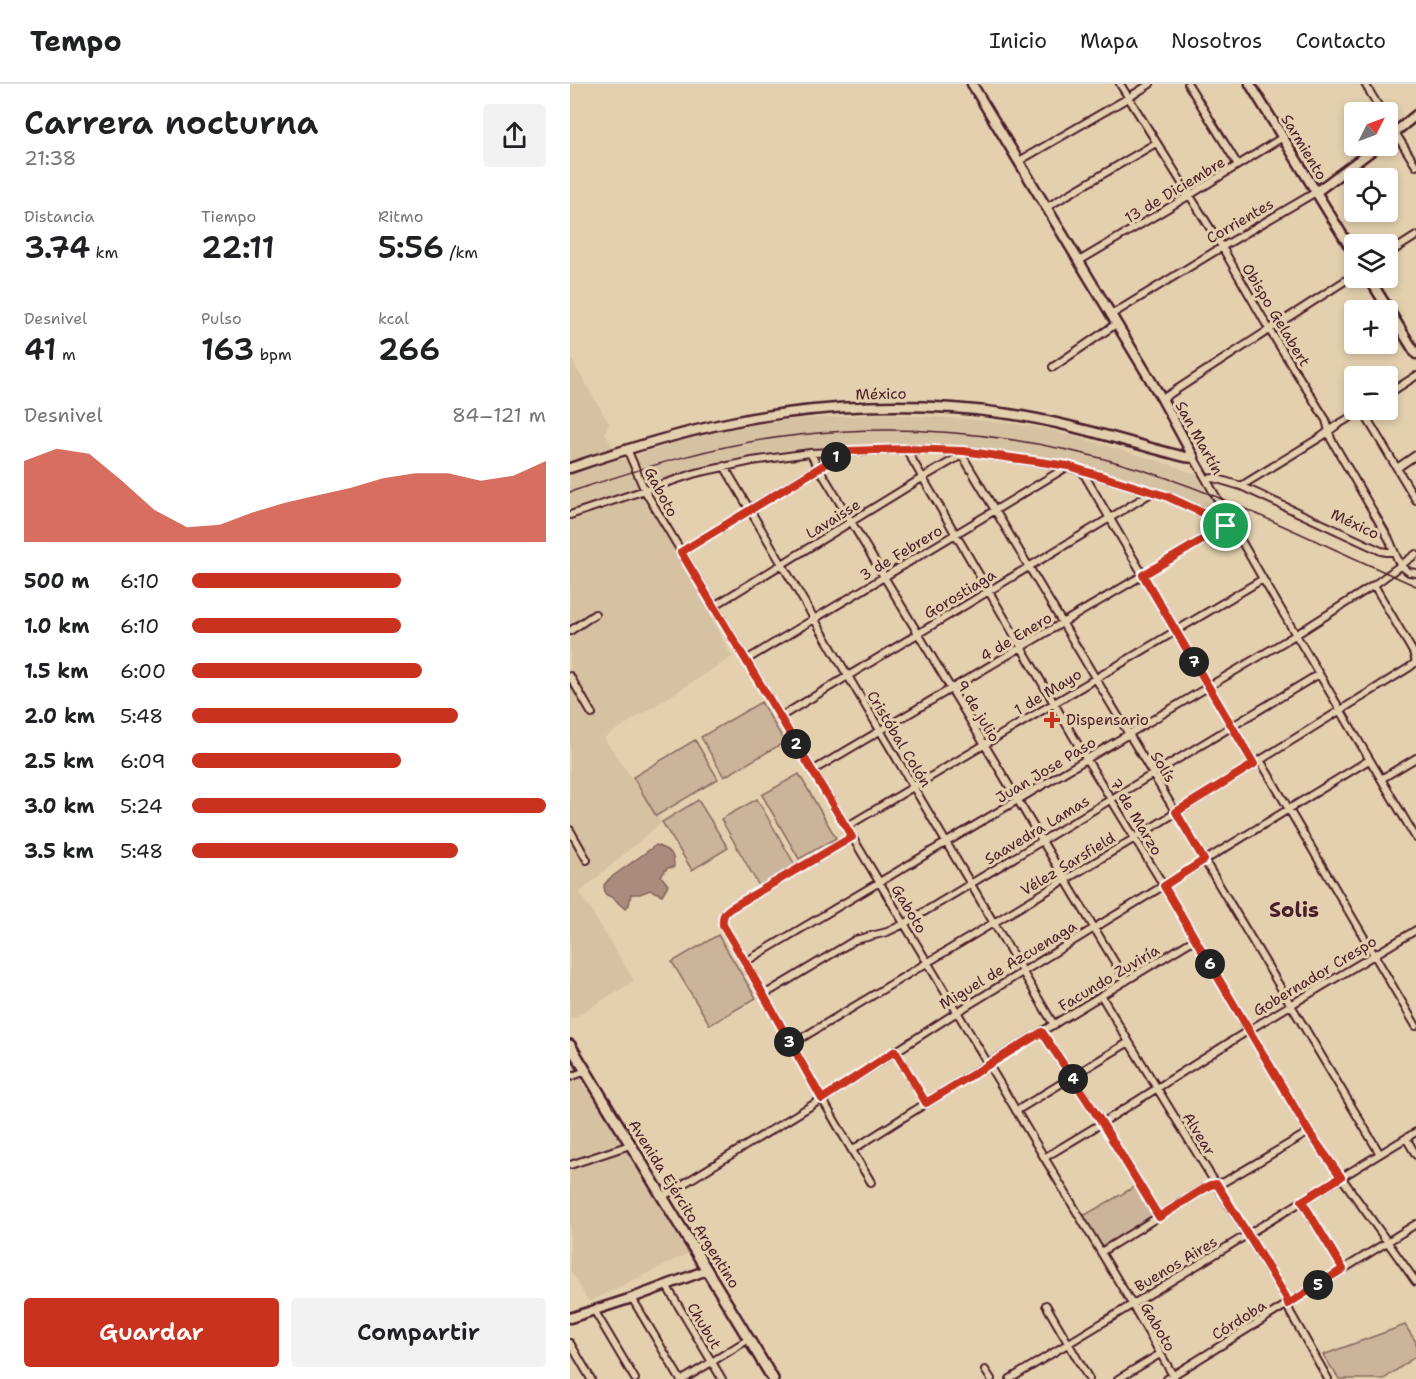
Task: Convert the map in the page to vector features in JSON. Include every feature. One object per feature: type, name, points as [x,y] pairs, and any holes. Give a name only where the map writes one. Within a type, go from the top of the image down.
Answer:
[{"type":"main road","name":"Avenida Ejército Argentino","points":[[570,1045],[773,1379]]},
{"type":"street","name":"San Martín","points":[[972,84],[1162,399],[1206,478],[1228,524],[1297,634],[1416,838]]},
{"type":"street","name":"Obispo Gelabert","points":[[1120,84],[1326,420],[1331,439],[1389,539],[1400,565]]},
{"type":"street","points":[[1019,161],[1150,84]]},
{"type":"street","points":[[1188,84],[1238,165]]},
{"type":"street","name":"Sarmiento","points":[[1250,84],[1344,238]]},
{"type":"street","points":[[1365,84],[1376,102]]},
{"type":"street","points":[[1398,130],[1416,115]]},
{"type":"street","name":"13 de Diciembre","points":[[1079,261],[1283,137]]},
{"type":"street","points":[[1047,207],[1156,143]]},
{"type":"street","points":[[1398,144],[1416,166]]},
{"type":"street","name":"Corrientes","points":[[1112,315],[1316,192],[1365,156]]},
{"type":"street","points":[[1398,248],[1416,236]]},
{"type":"street","points":[[1162,399],[1344,281]]},
{"type":"street","points":[[1375,288],[1416,354]]},
{"type":"street","points":[[1053,367],[1116,324]]},
{"type":"street","points":[[1398,388],[1416,376]]},
{"type":"street","name":"México","points":[[570,468],[668,437],[733,421],[801,411],[867,407],[934,407],[1033,418],[1076,427],[1185,458],[1194,458]]},
{"type":"street","points":[[1240,486],[1345,420]]},
{"type":"street","points":[[1368,420],[1416,500]]},
{"type":"street","name":"Gaboto","points":[[627,449],[645,491],[1132,1304],[1172,1378]]},
{"type":"street","points":[[570,515],[682,477],[724,466],[810,453],[906,449],[963,453],[1068,466],[1166,496],[1228,524]]},
{"type":"street","name":"7 de Marzo","points":[[906,449],[1087,760],[1309,1132],[1416,1282]]},
{"type":"street","points":[[681,552],[847,451]]},
{"type":"street","name":"9 de julio","points":[[810,453],[1126,981]]},
{"type":"street","name":"Lavaisse","points":[[714,606],[963,453]]},
{"type":"street","name":"Solís","points":[[963,453],[1062,623],[1380,1154]]},
{"type":"street","points":[[1397,468],[1416,455]]},
{"type":"street","name":"Cristóbal Colón","points":[[724,466],[1054,1025]]},
{"type":"street","name":"3 de Febrero","points":[[746,660],[1068,466]]},
{"type":"street","points":[[1081,470],[1232,727],[1288,809],[1416,1026]]},
{"type":"street","name":"México","points":[[1206,478],[1214,478],[1240,486],[1381,551],[1394,552]]},
{"type":"street","name":"Gorostiaga","points":[[780,717],[1153,492]]},
{"type":"street","name":"4 de Enero","points":[[812,771],[1228,524]]},
{"type":"street","name":"Juan Jose Paso","points":[[745,962],[1297,634],[1374,585],[1416,554]]},
{"type":"street","points":[[1400,565],[1409,572],[1416,573]]},
{"type":"street","name":"1 de Mayo","points":[[846,827],[1263,579]]},
{"type":"street","points":[[1374,585],[1413,652],[1416,662]]},
{"type":"street","points":[[570,631],[595,614]]},
{"type":"street","name":"Vélez Sarsfield","points":[[790,1044],[1135,838],[1416,662]]},
{"type":"street","name":"Saavedra Lamas","points":[[763,995],[855,940],[887,932],[904,924],[1319,674]]},
{"type":"street","points":[[570,676],[592,714]]},
{"type":"street","points":[[1381,779],[1416,758]]},
{"type":"street","name":"Miguel de Azcuenaga","points":[[662,1197],[822,1099],[957,1012],[1369,760]]},
{"type":"street","points":[[570,830],[587,860]]},
{"type":"street","points":[[852,837],[724,913],[722,918],[723,925],[790,1044],[871,1182]]},
{"type":"street","name":"Gobernador Crespo","points":[[1044,1158],[1249,1030],[1416,930]]},
{"type":"street","name":"Facundo Zuviría","points":[[852,1150],[988,1064],[1195,939]]},
{"type":"street","name":"Alvear","points":[[1102,997],[1286,1297],[1290,1312],[1328,1379]]},
{"type":"street","points":[[1042,1032],[1102,1123],[1159,1217]]},
{"type":"street","points":[[1016,1111],[1129,1042]]},
{"type":"street","points":[[895,1051],[926,1103]]},
{"type":"street","points":[[570,1077],[586,1071]]},
{"type":"street","points":[[1101,1252],[1210,1185],[1224,1182],[1309,1132]]},
{"type":"street","name":"Buenos Aires","points":[[1010,1379],[1416,1132]]},
{"type":"street","points":[[1406,1138],[1416,1155]]},
{"type":"street","points":[[570,1165],[630,1144]]},
{"type":"street","points":[[1302,1201],[1343,1269]]},
{"type":"street","name":"Córdoba","points":[[1172,1378],[1416,1224]]},
{"type":"street","points":[[570,1318],[707,1270]]},
{"type":"street","name":"Chubut","points":[[666,1285],[722,1379]]},
{"type":"street","points":[[632,1298],[682,1379],[749,1339]]},
{"type":"street","points":[[1046,1305],[1089,1379]]},
{"type":"street","points":[[594,1310],[635,1379]]},
{"type":"street","points":[[570,1343],[591,1379]]},
{"type":"street","points":[[1118,1379],[1160,1354]]},
{"type":"street","points":[[985,1370],[991,1379]]},
{"type":"shaded area","points":[[570,357],[609,423],[605,433],[621,460],[690,438],[752,425],[798,419],[884,414],[968,419],[1047,429],[1169,464],[1200,476],[1219,515],[1143,485],[1064,463],[1019,455],[920,446],[846,446],[759,456],[699,468],[637,488],[639,492],[645,491],[732,657],[604,738],[662,822],[580,892],[634,981],[570,1020]]},
{"type":"shaded area","points":[[761,702],[785,742],[724,777],[701,737]]},
{"type":"shaded area","points":[[695,740],[718,779],[656,816],[633,777]]},
{"type":"shaded area","points":[[799,774],[836,838],[799,859],[762,795]]},
{"type":"shaded area","points":[[757,799],[795,865],[759,886],[721,819]]},
{"type":"shaded area","points":[[698,800],[728,848],[692,870],[662,822]]},
{"type":"shaded area","points":[[656,845],[667,850],[673,858],[674,867],[667,868],[661,876],[668,885],[662,895],[650,890],[640,894],[631,894],[629,905],[625,909],[605,894],[604,885]]},
{"type":"shaded area","points":[[718,935],[756,998],[710,1025],[672,962]]},
{"type":"shaded area","points":[[570,1045],[695,1250],[589,1302],[570,1270]]},
{"type":"shaded area","points":[[1136,1186],[1155,1216],[1102,1249],[1083,1216]]},
{"type":"shaded area","points":[[1405,1325],[1416,1342],[1416,1356],[1384,1379],[1339,1379],[1323,1355]]},
{"type":"railway","points":[[570,492],[683,457],[770,439],[852,431],[905,430],[959,433],[1064,449],[1167,478],[1217,497],[1416,586]]},
{"type":"place","name":"Dispensario","points":[[1052,720]]},
{"type":"district","name":"Solis","points":[[1294,910]]},
{"type":"route","points":[[864,450],[963,451],[1068,466],[1166,496],[1226,526],[1143,575],[1254,764],[1176,812],[1204,860],[1164,886],[1309,1132],[1341,1177],[1302,1201],[1343,1269],[1288,1304],[1286,1297],[1217,1184],[1210,1185],[1159,1217],[1102,1123],[1042,1032],[926,1103],[895,1051],[822,1099],[723,925],[722,918],[724,913],[731,908],[852,837],[681,552],[847,451],[864,450]]}]
